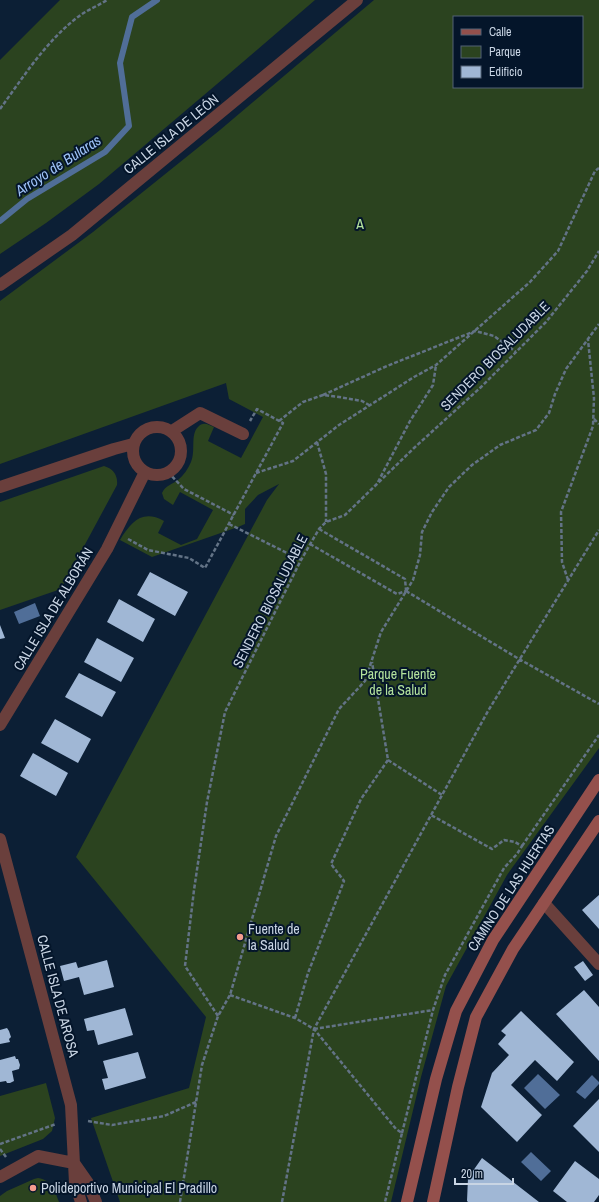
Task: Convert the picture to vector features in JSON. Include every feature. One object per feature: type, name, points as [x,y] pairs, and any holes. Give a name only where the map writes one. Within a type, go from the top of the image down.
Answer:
[{"type":"main road","name":"CAMINO DE LAS HUERTAS","points":[[408,1202],[436,1079],[456,1011],[493,940],[599,780]]},
{"type":"main road","points":[[433,1202],[458,1087],[476,1017],[513,949],[599,821]]},
{"type":"street","name":"CALLE ISLA DE LEÓN","points":[[0,285],[72,235],[357,0]]},
{"type":"street","points":[[172,431],[200,412],[243,434]]},
{"type":"street","points":[[149,427],[165,427],[172,431],[177,437],[180,445],[181,453],[177,464],[168,472],[160,475],[152,475],[144,472],[138,467],[132,452],[136,437],[149,427]]},
{"type":"street","points":[[0,487],[114,448],[133,444]]},
{"type":"street","name":"CALLE ISLA DE ALBORÁN","points":[[0,725],[107,549],[144,472]]},
{"type":"street","name":"CALLE ISLA DE AROSA","points":[[0,839],[71,1105],[75,1183],[81,1202]]},
{"type":"street","points":[[544,902],[599,964]]},
{"type":"street","points":[[0,1177],[38,1156],[74,1163],[88,1183],[96,1202]]},
{"type":"path","points":[[0,109],[33,64],[54,39],[82,14],[107,0]]},
{"type":"path","points":[[256,473],[293,462],[339,424],[414,376],[436,364],[530,282],[558,251],[595,171],[599,168]]},
{"type":"path","name":"SENDERO BIOSALUDABLE","points":[[218,1016],[185,966],[207,802],[225,712],[301,560],[319,529],[326,522],[345,515],[480,388],[546,322],[587,271],[599,251]]},
{"type":"path","points":[[180,1202],[202,1065],[218,1016],[230,995],[276,836],[339,709],[364,681],[372,662],[381,632],[413,580],[420,554],[422,532],[432,512],[449,487],[472,465],[500,445],[536,430],[549,413],[555,394],[566,369],[599,324]]},
{"type":"path","points":[[278,421],[303,402],[323,395],[387,366],[474,331],[494,336],[516,352]]},
{"type":"path","points":[[568,581],[562,562],[560,512],[593,426],[594,398],[588,340]]},
{"type":"path","points":[[377,484],[410,421],[433,385],[436,364]]},
{"type":"path","points":[[323,395],[362,401],[369,405]]},
{"type":"path","points":[[115,533],[148,550],[189,558],[206,568],[283,423],[257,409],[243,434]]},
{"type":"path","points":[[593,419],[599,424]]},
{"type":"path","points":[[317,442],[326,474],[326,522]]},
{"type":"path","points":[[168,472],[184,489],[234,515]]},
{"type":"path","points":[[229,524],[301,560]]},
{"type":"path","points":[[319,529],[405,578],[406,590]]},
{"type":"path","points":[[282,1202],[314,1029],[488,711],[599,530]]},
{"type":"path","points":[[310,544],[397,594],[406,590]]},
{"type":"path","points":[[406,590],[519,659],[599,704]]},
{"type":"path","points":[[295,1018],[308,973],[344,881],[331,864],[361,799],[388,760],[372,662]]},
{"type":"path","points":[[517,854],[599,734]]},
{"type":"path","points":[[388,760],[442,794]]},
{"type":"path","points":[[431,815],[492,849],[504,840],[515,842],[522,846]]},
{"type":"path","points":[[230,995],[295,1018],[314,1029],[396,1129],[402,1133],[385,1202]]},
{"type":"path","points":[[314,1029],[433,1010]]},
{"type":"path","points":[[0,1144],[72,1119],[112,1125],[164,1116],[196,1102]]},
{"type":"green space","points":[[60,0],[315,0],[99,184],[46,223],[0,254],[0,60]]},
{"type":"green space","name":"Parque Fuente de la Salud","points":[[374,0],[599,0],[599,748],[507,875],[446,986],[421,1077],[391,1202],[120,1202],[91,1118],[189,1088],[206,1017],[76,857],[267,500],[279,484],[258,495],[245,509],[245,524],[238,527],[152,557],[120,540],[133,523],[138,519],[149,516],[164,521],[158,533],[181,545],[197,539],[213,510],[180,492],[173,505],[164,499],[162,493],[167,487],[180,478],[189,467],[193,453],[194,434],[198,427],[202,424],[214,427],[208,441],[241,458],[263,417],[229,399],[226,383],[0,464],[0,301],[93,232],[220,130]]},
{"type":"green space","points":[[104,466],[115,473],[117,485],[61,589],[0,610],[0,502]]},
{"type":"green space","points":[[46,1083],[55,1118],[52,1131],[43,1139],[0,1156],[0,1096]]},
{"type":"green space","name":"Polideportivo Municipal El Pradillo","points":[[38,1178],[50,1183],[59,1202],[0,1202],[0,1196],[7,1191]]},
{"type":"water","points":[[35,603],[40,616],[19,624],[14,612]]},
{"type":"water","points":[[538,1074],[560,1095],[545,1109],[524,1088]]},
{"type":"water","points":[[592,1075],[599,1082],[599,1084],[585,1099],[576,1092]]},
{"type":"water","points":[[531,1152],[551,1171],[541,1181],[521,1162]]},
{"type":"building","points":[[150,572],[188,592],[175,616],[137,595]]},
{"type":"building","points":[[119,599],[155,619],[143,642],[107,622]]},
{"type":"building","points":[[0,625],[5,638],[0,639]]},
{"type":"building","points":[[97,638],[134,658],[121,682],[84,662]]},
{"type":"building","points":[[79,673],[116,692],[102,717],[65,697]]},
{"type":"building","points":[[55,719],[91,739],[78,763],[41,743]]},
{"type":"building","points":[[33,753],[68,773],[56,796],[20,776]]},
{"type":"building","points":[[599,895],[599,929],[582,910]]},
{"type":"building","points":[[107,960],[114,987],[84,995],[79,977],[64,981],[60,966],[76,962],[78,968]]},
{"type":"building","points":[[583,961],[593,975],[585,981],[574,967]]},
{"type":"building","points":[[584,990],[599,1007],[599,1061],[556,1014]]},
{"type":"building","points":[[125,1008],[133,1035],[98,1045],[94,1030],[87,1031],[84,1019]]},
{"type":"building","points":[[521,1011],[574,1062],[557,1081],[535,1060],[511,1085],[542,1115],[517,1142],[481,1107],[492,1073],[509,1055],[498,1044],[506,1035],[501,1031]]},
{"type":"building","points":[[7,1028],[11,1037],[9,1039],[10,1042],[0,1044],[0,1030]]},
{"type":"building","points":[[138,1052],[146,1078],[105,1090],[102,1079],[108,1078],[103,1061]]},
{"type":"building","points":[[15,1056],[20,1065],[19,1069],[12,1071],[14,1081],[10,1083],[7,1083],[6,1081],[0,1082],[0,1060]]},
{"type":"building","points":[[599,1099],[599,1152],[573,1126]]},
{"type":"building","points":[[482,1158],[539,1202],[468,1202],[468,1178]]},
{"type":"building","points":[[575,1161],[599,1179],[599,1195],[594,1202],[567,1202],[553,1191]]},
{"type":"waterway","name":"Arroyo de Bularas","points":[[0,221],[27,199],[105,152],[129,126],[120,63],[132,17],[157,0]]},
{"type":"place","name":"Fuente de la Salud","points":[[240,937]]},
{"type":"place","name":"Polideportivo Municipal El Pradillo","points":[[33,1188]]},
{"type":"park label","name":"A","points":[[360,224]]}]
